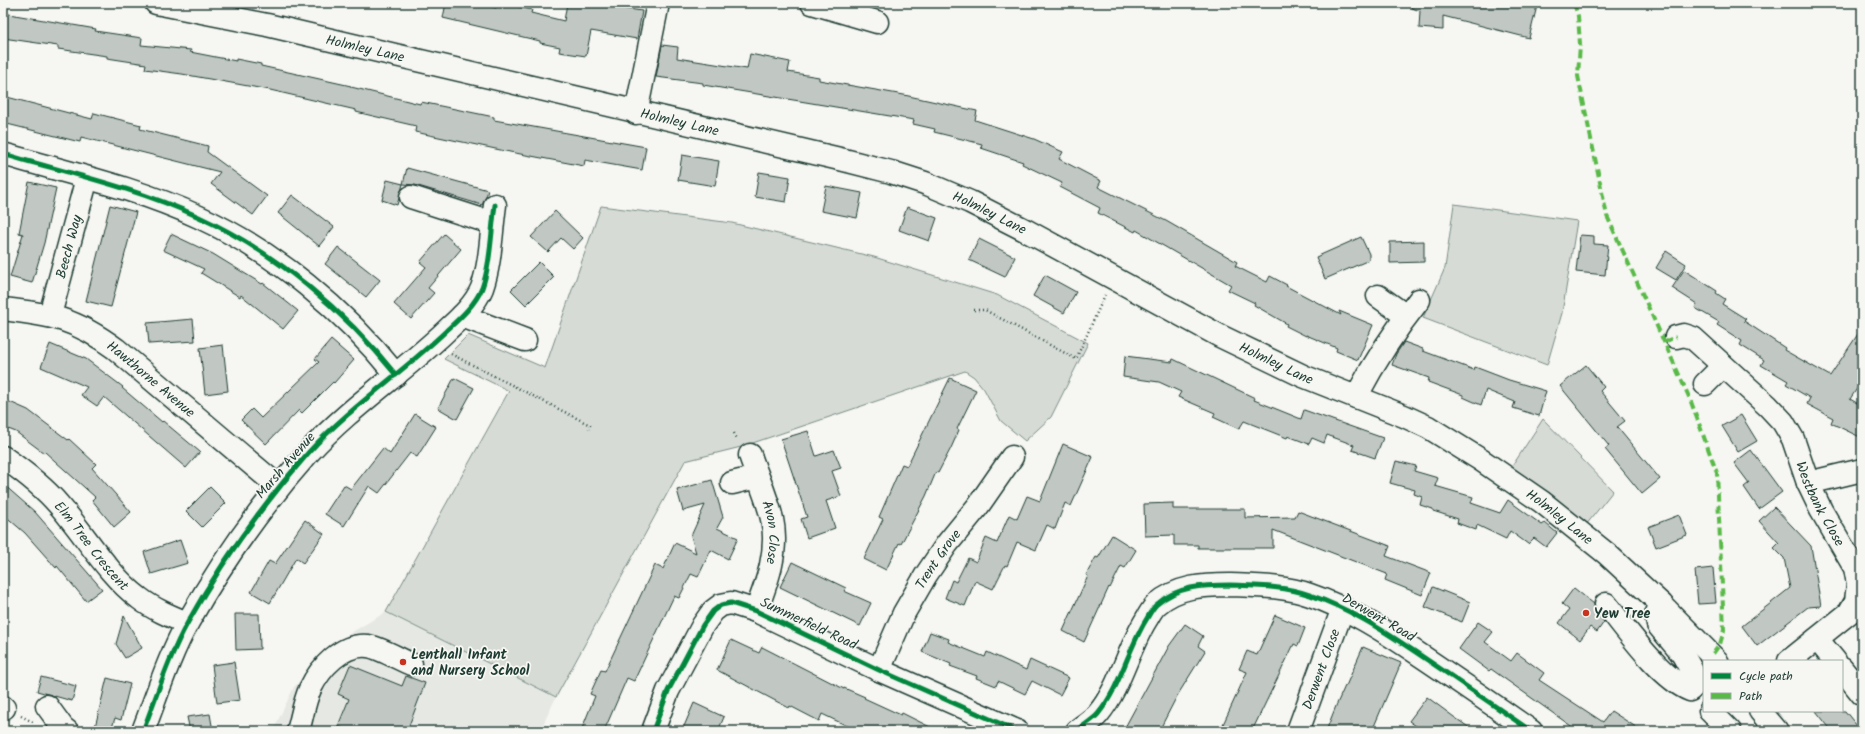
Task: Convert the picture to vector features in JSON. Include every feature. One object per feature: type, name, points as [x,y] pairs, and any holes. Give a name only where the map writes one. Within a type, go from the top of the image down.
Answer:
[{"type":"street","name":"Holmley Lane","points":[[156,3],[267,25],[844,160],[891,172],[925,183],[970,202],[1018,226],[1220,336],[1304,376],[1428,427],[1481,460],[1542,502],[1607,554],[1661,604],[1716,660]]},
{"type":"street","points":[[636,112],[658,3]]},
{"type":"street","points":[[812,3],[877,22]]},
{"type":"street","points":[[3,154],[87,178],[156,200],[199,217],[237,237],[274,261],[308,288],[346,321],[382,357],[396,375]]},
{"type":"street","name":"Beech Way","points":[[50,315],[87,178]]},
{"type":"street","name":"Marsh Avenue","points":[[143,731],[163,678],[187,624],[241,538],[279,487],[311,451],[342,420],[433,344],[462,316],[481,290],[488,265],[494,214],[411,197]]},
{"type":"street","points":[[1356,397],[1368,374],[1412,308],[1378,296]]},
{"type":"street","name":"Hawthorne Avenue","points":[[3,309],[50,315],[73,323],[94,333],[116,348],[279,487]]},
{"type":"street","points":[[462,316],[525,340]]},
{"type":"street","name":"Westbank Close","points":[[1676,337],[1684,336],[1693,338],[1768,406],[1783,422],[1793,439],[1808,483],[1833,532],[1855,568],[1858,584],[1856,601],[1849,613],[1790,660]]},
{"type":"street","points":[[1705,384],[1723,366]]},
{"type":"street","name":"Avon Close","points":[[750,455],[772,519],[774,539],[773,559],[768,579],[756,611]]},
{"type":"street","name":"Elm Tree Crescent","points":[[3,457],[31,478],[59,504],[122,583],[138,598],[156,610],[187,624]]},
{"type":"street","name":"Trent Grove","points":[[879,670],[904,613],[926,575],[947,544],[978,506],[1012,458]]},
{"type":"street","points":[[1808,483],[1862,470]]},
{"type":"street","points":[[732,483],[757,477]]},
{"type":"street","name":"Derwent Road","points":[[1077,731],[1097,715],[1108,699],[1142,628],[1155,607],[1166,597],[1178,592],[1192,587],[1210,585],[1278,588],[1309,595],[1343,608],[1378,627],[1531,731]]},
{"type":"street","name":"Summerfield Road","points":[[653,731],[668,691],[690,646],[713,611],[721,605],[731,603],[756,611],[879,670],[1017,731]]},
{"type":"street","points":[[1606,604],[1640,648],[1680,686],[1697,697]]},
{"type":"street","points":[[1661,604],[1656,615],[1658,625],[1683,655],[1692,671],[1696,684],[1697,697]]},
{"type":"street","name":"Derwent Close","points":[[1298,731],[1343,608]]},
{"type":"street","points":[[1817,639],[1834,660]]},
{"type":"street","points":[[298,731],[310,690],[322,670],[339,654],[352,648],[369,646],[411,664]]},
{"type":"street","points":[[1843,670],[1862,694]]},
{"type":"street","points":[[47,706],[63,728],[67,731]]},
{"type":"street","points":[[1711,712],[1730,731]]},
{"type":"street","points":[[1761,712],[1775,731]]},
{"type":"path","points":[[974,310],[985,310],[1076,359],[1112,278]]},
{"type":"path","points":[[433,344],[590,425],[589,430]]},
{"type":"path","points":[[4,708],[34,723]]},
{"type":"shaded area","points":[[1454,204],[1577,221],[1562,313],[1547,365],[1423,318],[1445,268]]},
{"type":"shaded area","points":[[601,206],[732,223],[874,257],[997,295],[1088,343],[1051,417],[1025,441],[1001,421],[984,389],[974,377],[965,371],[741,447],[685,461],[556,697],[386,612],[509,391],[444,359],[468,335],[545,368]]},
{"type":"shaded area","points":[[1543,419],[1613,491],[1586,525],[1511,468]]},
{"type":"shaded area","name":"Lenthall Infant and Nursery School","points":[[386,612],[556,697],[540,731],[273,731],[294,687],[344,637]]},
{"type":"building","points":[[446,3],[475,3],[496,8],[497,3],[502,3],[532,10],[531,13],[564,21],[567,3],[585,3],[642,11],[637,39],[591,31],[586,56],[559,52],[560,47],[540,43],[540,41],[443,18]]},
{"type":"building","points":[[1413,3],[1523,3],[1537,6],[1529,38],[1443,16],[1443,30],[1419,28],[1420,11],[1412,8]]},
{"type":"building","points":[[3,13],[96,29],[95,31],[142,38],[141,45],[191,50],[190,52],[236,61],[236,59],[261,64],[261,66],[351,86],[420,104],[421,102],[494,117],[494,120],[646,147],[642,170],[585,160],[584,166],[510,152],[415,132],[416,126],[270,90],[145,69],[146,64],[107,58],[107,56],[58,49],[58,46],[3,38]]},
{"type":"building","points":[[662,45],[678,47],[677,58],[747,69],[750,54],[790,62],[788,72],[819,77],[819,80],[904,95],[977,111],[975,120],[1034,139],[1063,152],[1059,159],[1101,181],[1098,187],[1166,221],[1237,262],[1235,266],[1267,282],[1270,276],[1341,315],[1339,311],[1373,325],[1358,360],[1336,351],[1337,348],[1306,336],[1286,326],[1287,324],[1254,305],[1255,303],[1228,290],[1231,285],[1136,230],[1135,232],[1098,213],[1100,208],[1060,187],[1062,183],[1022,164],[1023,162],[981,148],[982,144],[934,132],[935,129],[913,124],[914,120],[703,85],[703,83],[656,77]]},
{"type":"building","points":[[3,96],[92,119],[94,113],[141,125],[140,129],[208,146],[207,152],[267,196],[253,215],[211,184],[220,172],[81,137],[80,142],[3,123]]},
{"type":"building","points":[[682,155],[719,161],[715,186],[678,180]]},
{"type":"building","points":[[407,168],[488,190],[486,197],[482,205],[415,185],[403,184]]},
{"type":"building","points":[[759,172],[790,177],[786,202],[755,197]]},
{"type":"building","points":[[387,180],[403,184],[397,205],[382,200]]},
{"type":"building","points":[[29,182],[56,188],[44,243],[32,283],[10,277],[23,234],[19,233]]},
{"type":"building","points":[[826,186],[862,193],[857,218],[821,211]]},
{"type":"building","points":[[292,195],[334,227],[319,246],[278,213]]},
{"type":"building","points":[[110,205],[136,212],[111,307],[86,301]]},
{"type":"building","points":[[907,207],[937,218],[929,241],[899,230]]},
{"type":"building","points":[[555,211],[583,238],[573,249],[561,238],[548,252],[531,237]]},
{"type":"building","points":[[171,234],[213,254],[262,284],[263,283],[298,311],[283,329],[241,295],[240,297],[201,273],[204,269],[163,250]]},
{"type":"building","points":[[444,234],[461,249],[428,288],[434,293],[411,319],[394,304],[426,267],[420,262]]},
{"type":"building","points":[[1580,235],[1594,236],[1594,244],[1608,245],[1605,275],[1576,272]]},
{"type":"building","points":[[1361,237],[1369,254],[1369,260],[1325,279],[1316,257]]},
{"type":"building","points":[[979,239],[1015,257],[1005,277],[969,260]]},
{"type":"building","points":[[1424,241],[1424,262],[1390,263],[1390,242]]},
{"type":"building","points":[[338,247],[380,280],[366,297],[325,264]]},
{"type":"building","points":[[1666,251],[1686,264],[1676,280],[1656,268]]},
{"type":"building","points":[[539,262],[554,277],[526,305],[511,290]]},
{"type":"building","points":[[1684,270],[1717,291],[1716,293],[1725,299],[1722,304],[1746,319],[1744,321],[1785,348],[1784,350],[1830,376],[1862,328],[1862,381],[1850,399],[1862,406],[1862,438],[1831,423],[1833,418],[1807,404],[1810,398],[1786,384],[1788,381],[1761,365],[1764,360],[1740,345],[1742,341],[1717,325],[1719,322],[1695,308],[1697,304],[1672,288]]},
{"type":"building","points":[[1045,275],[1076,292],[1064,313],[1033,296]]},
{"type":"building","points":[[193,319],[195,341],[149,344],[147,323]]},
{"type":"building","points":[[331,340],[354,360],[334,383],[333,382],[302,413],[299,410],[266,444],[241,420],[252,409],[261,418],[319,362],[315,359]]},
{"type":"building","points":[[1404,342],[1423,349],[1423,351],[1474,370],[1475,367],[1509,380],[1546,391],[1539,416],[1513,408],[1515,402],[1486,390],[1481,405],[1463,397],[1463,395],[1428,382],[1429,378],[1392,365],[1396,354]]},
{"type":"building","points":[[50,344],[86,359],[123,387],[122,388],[162,422],[163,421],[200,452],[186,468],[104,397],[97,406],[81,395],[87,387],[41,367]]},
{"type":"building","points":[[223,345],[228,391],[205,394],[200,348]]},
{"type":"building","points":[[1125,356],[1172,362],[1173,359],[1255,398],[1254,400],[1301,419],[1304,410],[1383,438],[1375,458],[1352,450],[1354,445],[1327,435],[1324,443],[1312,438],[1309,444],[1288,436],[1287,438],[1244,421],[1239,429],[1213,417],[1215,413],[1178,397],[1181,392],[1159,382],[1123,377]]},
{"type":"building","points":[[1586,365],[1604,387],[1600,391],[1625,421],[1617,427],[1660,479],[1642,494],[1605,449],[1609,446],[1560,386]]},
{"type":"building","points":[[454,378],[474,388],[457,419],[438,408]]},
{"type":"building","points":[[950,378],[976,390],[957,429],[959,430],[951,448],[938,473],[936,472],[926,496],[901,544],[899,543],[886,570],[864,559],[883,519],[879,517],[902,464],[907,466]]},
{"type":"building","points":[[3,399],[28,410],[68,440],[69,439],[96,464],[92,468],[131,512],[114,527],[92,500],[95,497],[45,452],[44,453],[16,432],[3,427]]},
{"type":"building","points":[[415,414],[436,427],[417,457],[410,453],[379,493],[369,486],[344,526],[325,514],[344,485],[351,489],[383,448],[390,454]]},
{"type":"building","points":[[1741,415],[1757,441],[1738,452],[1722,426]]},
{"type":"building","points":[[808,431],[816,456],[834,450],[841,468],[832,471],[841,496],[826,501],[835,528],[807,538],[801,519],[807,517],[781,439]]},
{"type":"building","points":[[1063,444],[1093,457],[1071,506],[1065,503],[1055,529],[1047,525],[1036,550],[1017,542],[1007,566],[1005,565],[993,589],[975,581],[965,606],[945,598],[952,580],[956,582],[968,558],[976,562],[986,538],[997,543],[1009,515],[1017,519],[1027,496],[1040,501]]},
{"type":"building","points":[[1751,450],[1782,492],[1759,509],[1744,487],[1749,483],[1734,463]]},
{"type":"building","points":[[1396,461],[1416,466],[1414,471],[1438,478],[1435,486],[1473,497],[1471,503],[1500,513],[1508,500],[1542,525],[1545,523],[1557,533],[1546,547],[1534,538],[1528,544],[1510,531],[1506,539],[1477,525],[1476,530],[1457,523],[1458,519],[1420,505],[1422,497],[1414,494],[1415,490],[1390,483]]},
{"type":"building","points":[[712,480],[723,517],[717,528],[738,538],[728,559],[711,550],[698,577],[691,574],[679,598],[674,596],[634,681],[627,678],[604,731],[581,731],[595,696],[590,694],[601,670],[605,671],[655,565],[663,569],[675,543],[696,553],[691,536],[705,505],[683,511],[677,490]]},
{"type":"building","points":[[3,484],[35,512],[102,589],[86,601],[57,566],[56,568],[25,533],[3,514]]},
{"type":"building","points":[[210,487],[226,503],[202,527],[186,511]]},
{"type":"building","points":[[1173,503],[1173,509],[1245,509],[1245,518],[1295,517],[1298,511],[1390,546],[1386,556],[1431,573],[1422,595],[1385,580],[1387,574],[1273,530],[1273,548],[1198,548],[1198,545],[1174,545],[1174,535],[1145,536],[1144,504]]},
{"type":"building","points":[[1774,507],[1811,546],[1821,606],[1808,607],[1757,646],[1742,626],[1790,588],[1784,558],[1774,548],[1779,543],[1759,521]]},
{"type":"building","points":[[1679,515],[1687,535],[1656,547],[1648,527]]},
{"type":"building","points":[[305,520],[324,534],[303,563],[296,558],[270,603],[251,592],[269,561],[275,564]]},
{"type":"building","points":[[1112,535],[1136,550],[1125,568],[1121,566],[1110,588],[1109,587],[1084,642],[1063,631],[1088,576],[1086,575],[1096,557],[1098,558]]},
{"type":"building","points":[[180,540],[188,563],[151,574],[144,552]]},
{"type":"building","points":[[792,562],[846,588],[844,591],[871,603],[860,626],[780,587]]},
{"type":"building","points":[[1713,568],[1716,603],[1698,604],[1695,570]]},
{"type":"building","points":[[1433,587],[1470,602],[1462,622],[1425,607]]},
{"type":"building","name":"Yew Tree","points":[[1574,588],[1594,604],[1596,611],[1604,622],[1597,632],[1590,627],[1580,640],[1559,623],[1569,610],[1562,604]]},
{"type":"building","points":[[235,614],[259,614],[260,649],[236,650]]},
{"type":"building","points":[[1275,615],[1305,628],[1298,646],[1294,644],[1252,731],[1220,731],[1247,672],[1239,669],[1247,651],[1257,655]]},
{"type":"building","points":[[124,616],[142,648],[125,658],[116,644]]},
{"type":"building","points":[[1478,622],[1493,632],[1485,642],[1511,661],[1517,653],[1544,673],[1539,680],[1603,722],[1611,711],[1642,731],[1578,731],[1491,669],[1489,671],[1459,649]]},
{"type":"building","points":[[1185,624],[1203,636],[1198,646],[1205,651],[1177,696],[1159,731],[1123,731],[1169,646]]},
{"type":"building","points":[[930,632],[949,639],[948,642],[985,657],[987,652],[1026,670],[1030,660],[1069,678],[1060,695],[1032,681],[1025,694],[998,681],[996,686],[976,678],[977,676],[950,666],[951,664],[922,652]]},
{"type":"building","points":[[731,640],[759,653],[762,647],[844,689],[865,697],[864,698],[901,715],[902,713],[938,731],[858,731],[822,714],[819,721],[790,706],[789,708],[717,670]]},
{"type":"building","points":[[1363,647],[1401,663],[1372,731],[1326,731],[1336,706]]},
{"type":"building","points":[[234,662],[240,700],[217,703],[212,665]]},
{"type":"building","points":[[350,665],[402,686],[406,676],[425,683],[407,731],[350,731],[338,726],[349,699],[338,694]]},
{"type":"building","points":[[41,677],[76,686],[72,701],[37,691]]},
{"type":"building","points":[[107,678],[130,684],[121,720],[115,718],[111,731],[94,731]]},
{"type":"building","points":[[1427,697],[1474,731],[1423,731],[1409,721]]},
{"type":"building","points":[[694,703],[724,717],[718,731],[682,731]]},
{"type":"building","points":[[1845,711],[1861,731],[1832,731],[1817,712]]},
{"type":"building","points":[[210,714],[213,731],[190,731],[187,717]]},
{"type":"marked path","points":[[1574,3],[1578,16],[1580,44],[1578,76],[1607,216],[1690,399],[1717,473],[1724,630],[1720,644],[1712,655]]},
{"type":"marked path","points":[[1664,342],[1676,337]]},
{"type":"cycle path","points":[[3,154],[127,189],[199,217],[227,231],[255,247],[281,265],[331,306],[376,351],[396,375]]},
{"type":"cycle path","points":[[143,731],[169,662],[188,622],[229,555],[275,492],[309,452],[325,436],[429,346],[471,306],[479,294],[485,278],[495,205]]},
{"type":"cycle path","points":[[1077,731],[1096,716],[1106,704],[1140,631],[1156,605],[1182,590],[1210,585],[1271,587],[1291,590],[1310,595],[1338,606],[1377,627],[1402,643],[1531,731]]},
{"type":"cycle path","points":[[653,731],[668,691],[703,625],[713,611],[721,605],[731,603],[756,611],[879,670],[1017,731]]},
{"type":"place","name":"Yew Tree","points":[[1586,613]]},
{"type":"place","name":"Lenthall Infant and Nursery School","points":[[403,662]]}]
